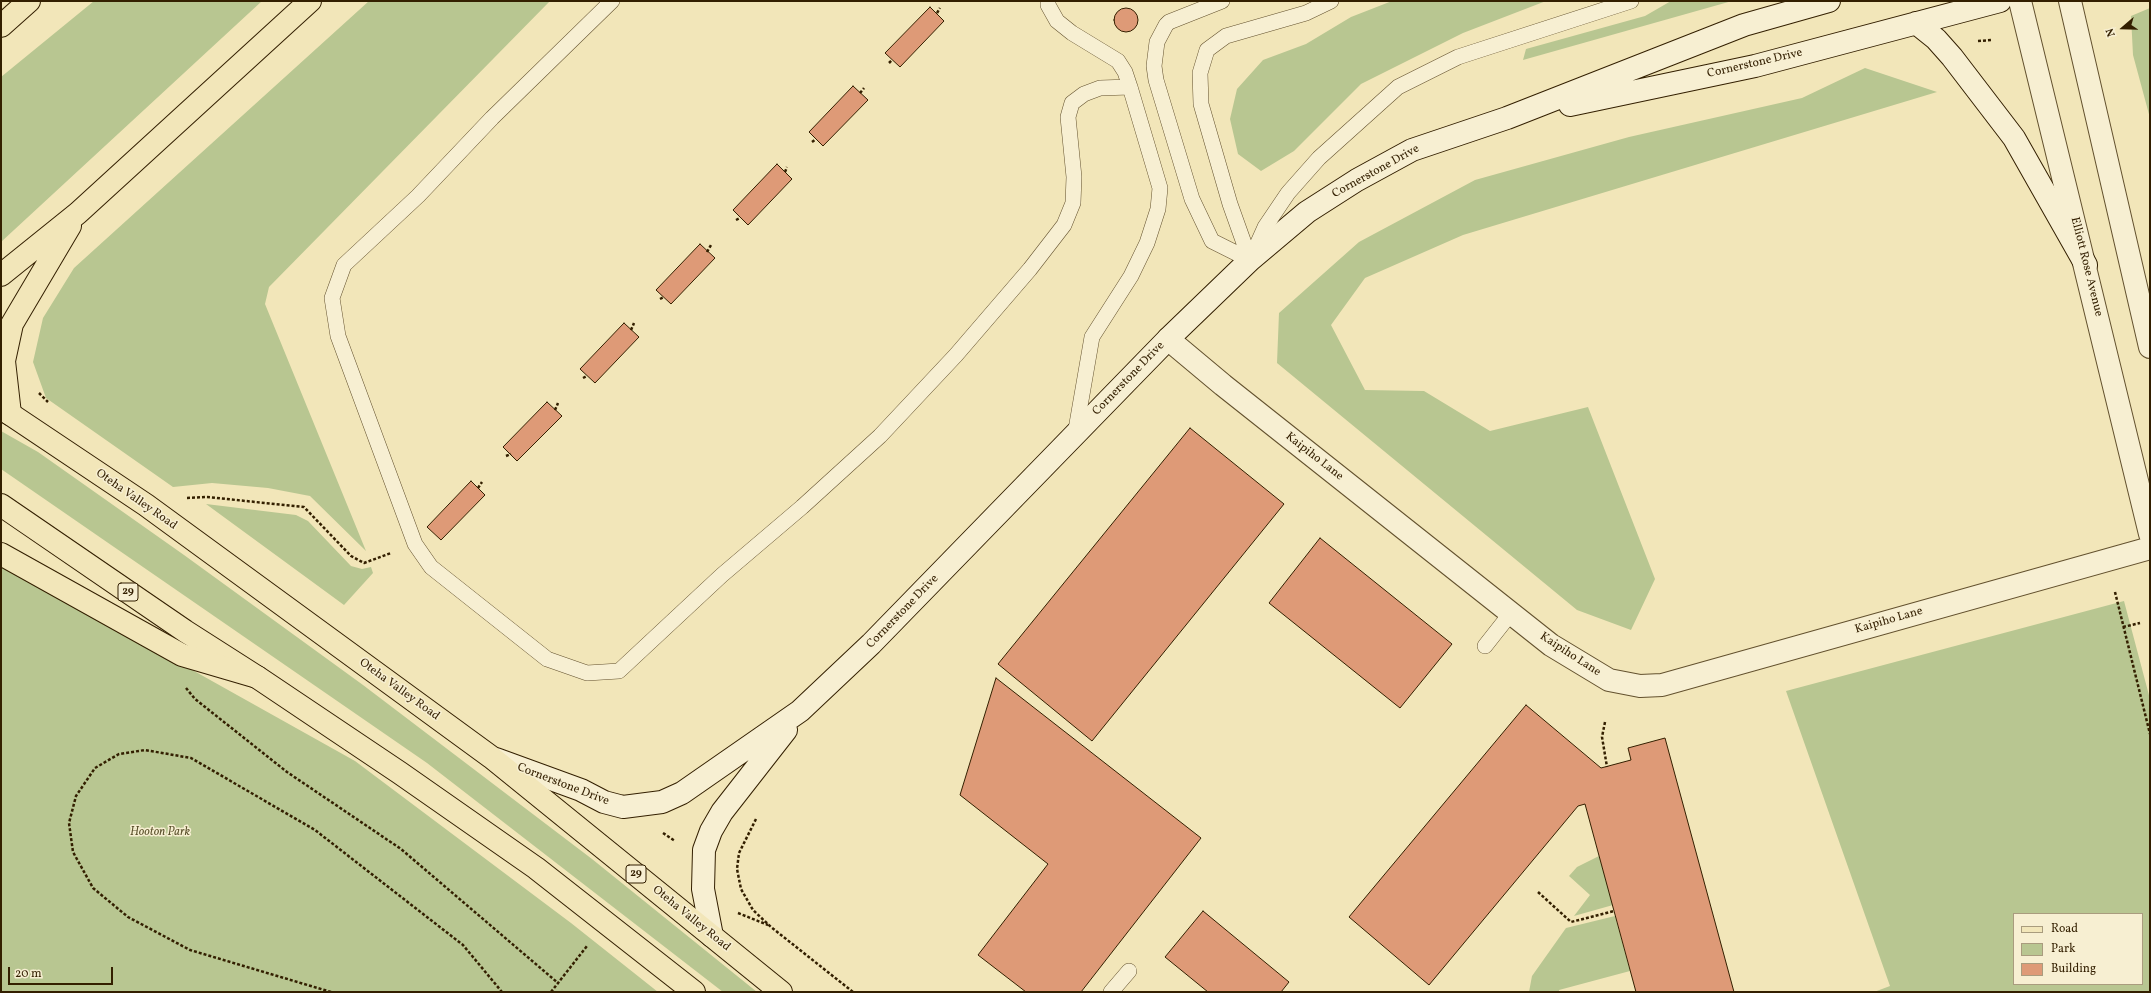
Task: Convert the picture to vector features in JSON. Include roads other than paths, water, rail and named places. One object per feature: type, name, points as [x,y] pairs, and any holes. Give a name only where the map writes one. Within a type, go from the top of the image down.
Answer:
[{"type":"main road","points":[[1,26],[29,1]]},
{"type":"main road","points":[[1,275],[78,213],[310,1]]},
{"type":"main road","points":[[6,411],[4,361],[12,324],[78,213]]},
{"type":"main road","name":"Oteha Valley Road","points":[[6,411],[146,505],[491,757],[781,992]]},
{"type":"main road","name":"29","points":[[1,505],[185,631],[257,677],[400,773],[536,868],[694,992]]},
{"type":"main road","points":[[1,554],[182,656],[257,677]]},
{"type":"street","name":"Cornerstone Drive","points":[[712,936],[703,889],[704,850],[711,831],[722,812],[800,712],[871,644],[1168,339],[1250,260],[1307,212],[1356,180],[1412,150],[1508,118],[1744,25],[1829,1]]},
{"type":"street","name":"Cornerstone Drive","points":[[1508,118],[1754,66],[2000,1]]},
{"type":"street","name":"Elliott Rose Avenue","points":[[2020,1],[2086,265],[2150,534]]},
{"type":"street","points":[[2070,1],[2150,347]]},
{"type":"street","points":[[1916,23],[1936,39],[1952,57],[2014,138],[2086,265]]},
{"type":"street","name":"Kaipiho Lane","points":[[1168,339],[1223,385],[1511,613],[1558,649],[1609,680],[1640,686],[1662,685],[2150,548]]},
{"type":"street","name":"Cornerstone Drive","points":[[491,757],[582,790],[604,802],[623,807],[646,805],[662,802],[682,793],[800,712]]},
{"type":"lane","points":[[612,1],[492,118],[418,196],[344,265],[332,298],[338,336],[415,544],[431,567],[547,659],[587,673],[619,671],[722,575],[802,507],[880,436],[956,355],[1030,269],[1064,226],[1073,203],[1074,176],[1068,117],[1072,103],[1084,94],[1100,88],[1130,87]]},
{"type":"lane","points":[[1048,1],[1048,5],[1057,21],[1072,34],[1118,61],[1125,72],[1160,188],[1158,209],[1147,243],[1130,276],[1092,337],[1075,436]]},
{"type":"lane","points":[[1222,1],[1169,22],[1157,42],[1154,66],[1156,80],[1192,199],[1212,241],[1250,260]]},
{"type":"lane","points":[[1250,260],[1230,204],[1201,104],[1200,73],[1207,50],[1226,36],[1306,13],[1331,1]]},
{"type":"lane","points":[[1250,260],[1265,227],[1288,193],[1320,158],[1398,87],[1458,57],[1631,1]]},
{"type":"lane","points":[[1485,646],[1511,613]]},
{"type":"lane","points":[[1111,992],[1129,971]]},
{"type":"park label","name":"Hooton Park","points":[[160,833]]}]
